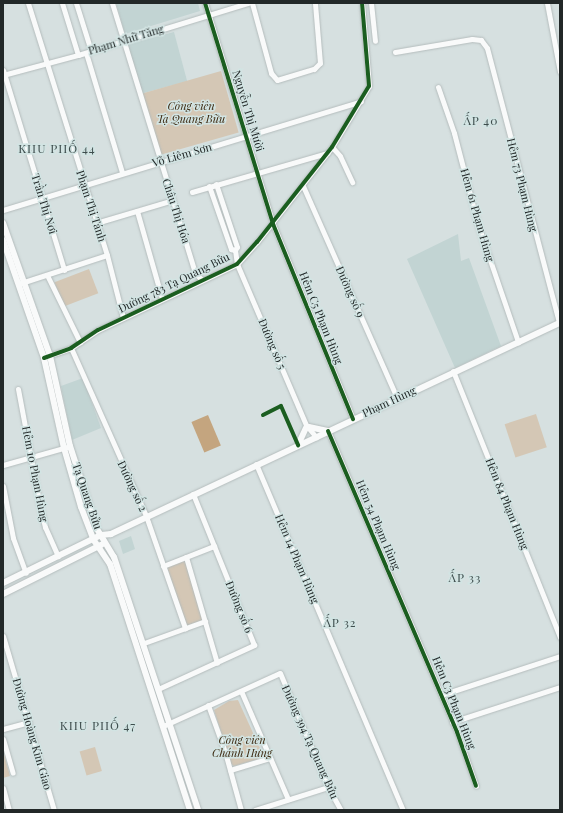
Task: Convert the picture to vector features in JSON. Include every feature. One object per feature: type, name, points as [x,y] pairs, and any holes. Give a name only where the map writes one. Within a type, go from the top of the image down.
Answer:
[{"type":"main road","name":"Tạ Quang Bửu","points":[[3,223],[20,283]]},
{"type":"main road","name":"Tạ Quang Bửu","points":[[3,240],[47,357],[81,507],[93,539],[110,564],[158,689],[190,810]]},
{"type":"main road","name":"Phạm Hùng","points":[[101,535],[111,534],[453,371],[559,323]]},
{"type":"main road","points":[[298,445],[307,427],[328,431]]},
{"type":"main road","name":"Tạ Quang Bửu","points":[[67,447],[96,529],[107,542],[167,724],[198,810]]},
{"type":"main road","points":[[3,594],[98,545],[107,542],[111,534]]},
{"type":"main road","points":[[3,583],[101,535]]},
{"type":"street","name":"Phạm Thị Tánh","points":[[28,3],[107,255],[123,318]]},
{"type":"street","points":[[62,3],[78,55]]},
{"type":"street","points":[[76,3],[88,52],[122,172]]},
{"type":"street","name":"Châu Thị Hóa","points":[[112,3],[159,161],[173,200],[195,273],[202,280]]},
{"type":"street","name":"Nguyễn Thị Mười","points":[[205,3],[273,224]]},
{"type":"street","name":"Phạm Nhữ Tăng","points":[[3,73],[46,64],[78,55],[248,3]]},
{"type":"street","points":[[252,3],[274,77],[277,80],[319,66],[315,3]]},
{"type":"street","name":"Đường 783 Tạ Quang Bửu","points":[[47,357],[71,348],[123,318],[237,264],[273,224],[328,153],[369,86],[362,3]]},
{"type":"street","points":[[372,3],[375,41]]},
{"type":"street","points":[[547,3],[560,72]]},
{"type":"street","name":"Hẻm 73 Phạm Hùng","points":[[395,52],[472,39],[480,40],[487,48],[559,323]]},
{"type":"street","name":"Trần Thị Nơi","points":[[3,73],[64,270]]},
{"type":"street","name":"Hẻm 61 Phạm Hùng","points":[[438,87],[454,133],[478,225],[518,342]]},
{"type":"street","name":"Võ Liêm Sơn","points":[[3,210],[122,172],[246,137],[361,101]]},
{"type":"street","points":[[332,147],[340,156],[352,182]]},
{"type":"street","points":[[192,192],[257,172],[328,153]]},
{"type":"street","name":"Đường số 5","points":[[216,184],[238,247],[235,250],[237,264],[313,438]]},
{"type":"street","points":[[209,186],[232,250],[235,250]]},
{"type":"street","name":"Đường số 9","points":[[303,186],[397,398]]},
{"type":"street","points":[[96,223],[173,200]]},
{"type":"street","points":[[137,211],[162,299]]},
{"type":"street","name":"Hẻm C5 Phạm Hùng","points":[[273,224],[353,419]]},
{"type":"street","points":[[20,283],[107,255]]},
{"type":"street","points":[[47,275],[80,342]]},
{"type":"street","name":"Đường số 2","points":[[71,348],[146,516],[185,628]]},
{"type":"street","name":"Hẻm 84 Phạm Hùng","points":[[453,371],[560,638]]},
{"type":"street","name":"Hẻm 10 Phạm Hùng","points":[[18,389],[45,527],[58,556]]},
{"type":"street","name":"Hẻm 54 Phạm Hùng","points":[[328,431],[412,627]]},
{"type":"street","points":[[3,465],[67,447]]},
{"type":"street","name":"Hẻm 14 Phạm Hùng","points":[[256,464],[403,810]]},
{"type":"street","points":[[3,486],[10,529],[26,573]]},
{"type":"street","name":"Đường số 6","points":[[158,689],[254,646],[193,494]]},
{"type":"street","points":[[163,566],[214,546]]},
{"type":"street","points":[[186,557],[217,663]]},
{"type":"street","points":[[141,644],[205,621]]},
{"type":"street","name":"Hẻm C3 Phạm Hùng","points":[[412,627],[452,722],[476,786]]},
{"type":"street","name":"Đường Hoàng Kim Giao","points":[[3,636],[54,810]]},
{"type":"street","points":[[441,695],[560,656]]},
{"type":"street","name":"Đường 394 Tạ Quang Bửu","points":[[241,691],[280,673],[328,787],[341,810]]},
{"type":"street","points":[[452,722],[560,687]]},
{"type":"street","points":[[167,724],[241,691],[288,799]]},
{"type":"street","points":[[208,705],[230,770],[241,810]]},
{"type":"street","points":[[3,729],[29,722]]},
{"type":"street","points":[[3,739],[13,773]]},
{"type":"street","points":[[230,770],[270,758]]},
{"type":"street","points":[[255,810],[328,787]]},
{"type":"street","points":[[3,788],[9,810]]},
{"type":"shaded area","points":[[116,3],[198,3],[200,11],[125,34]]},
{"type":"shaded area","points":[[174,32],[187,81],[141,94],[128,44]]},
{"type":"shaded area","points":[[458,234],[461,261],[469,258],[501,346],[455,368],[407,259]]},
{"type":"shaded area","points":[[83,378],[101,428],[72,440],[61,386]]},
{"type":"shaded area","points":[[208,415],[221,445],[204,452],[191,422]]},
{"type":"shaded area","points":[[131,536],[135,549],[123,554],[119,541]]},
{"type":"green space","name":"Công viên Tạ Quang Bữu","points":[[221,71],[239,133],[160,155],[142,94]]},
{"type":"green space","points":[[89,269],[98,293],[64,307],[54,282]]},
{"type":"green space","points":[[536,414],[547,447],[515,457],[505,424]]},
{"type":"green space","points":[[184,558],[204,620],[186,626],[166,564]]},
{"type":"green space","name":"Công viên Chánh Hưng","points":[[238,700],[263,755],[262,758],[234,766],[231,764],[214,710],[229,701]]},
{"type":"green space","points":[[95,747],[102,771],[87,775],[80,751]]},
{"type":"green space","points":[[3,750],[10,776],[3,778]]},
{"type":"cycle path","points":[[205,3],[273,224],[353,419]]},
{"type":"cycle path","points":[[44,358],[71,348],[98,330],[237,264],[257,242],[332,147],[369,86],[362,3]]},
{"type":"cycle path","points":[[263,415],[281,406],[298,445]]},
{"type":"cycle path","points":[[328,431],[457,732],[476,786]]},
{"type":"district","name":"ẤP 40","points":[[481,121]]},
{"type":"district","name":"KHU PHỐ 44","points":[[57,149]]},
{"type":"district","name":"ẤP 33","points":[[465,578]]},
{"type":"district","name":"ẤP 32","points":[[340,623]]},
{"type":"district","name":"KHU PHỐ 47","points":[[98,726]]}]
